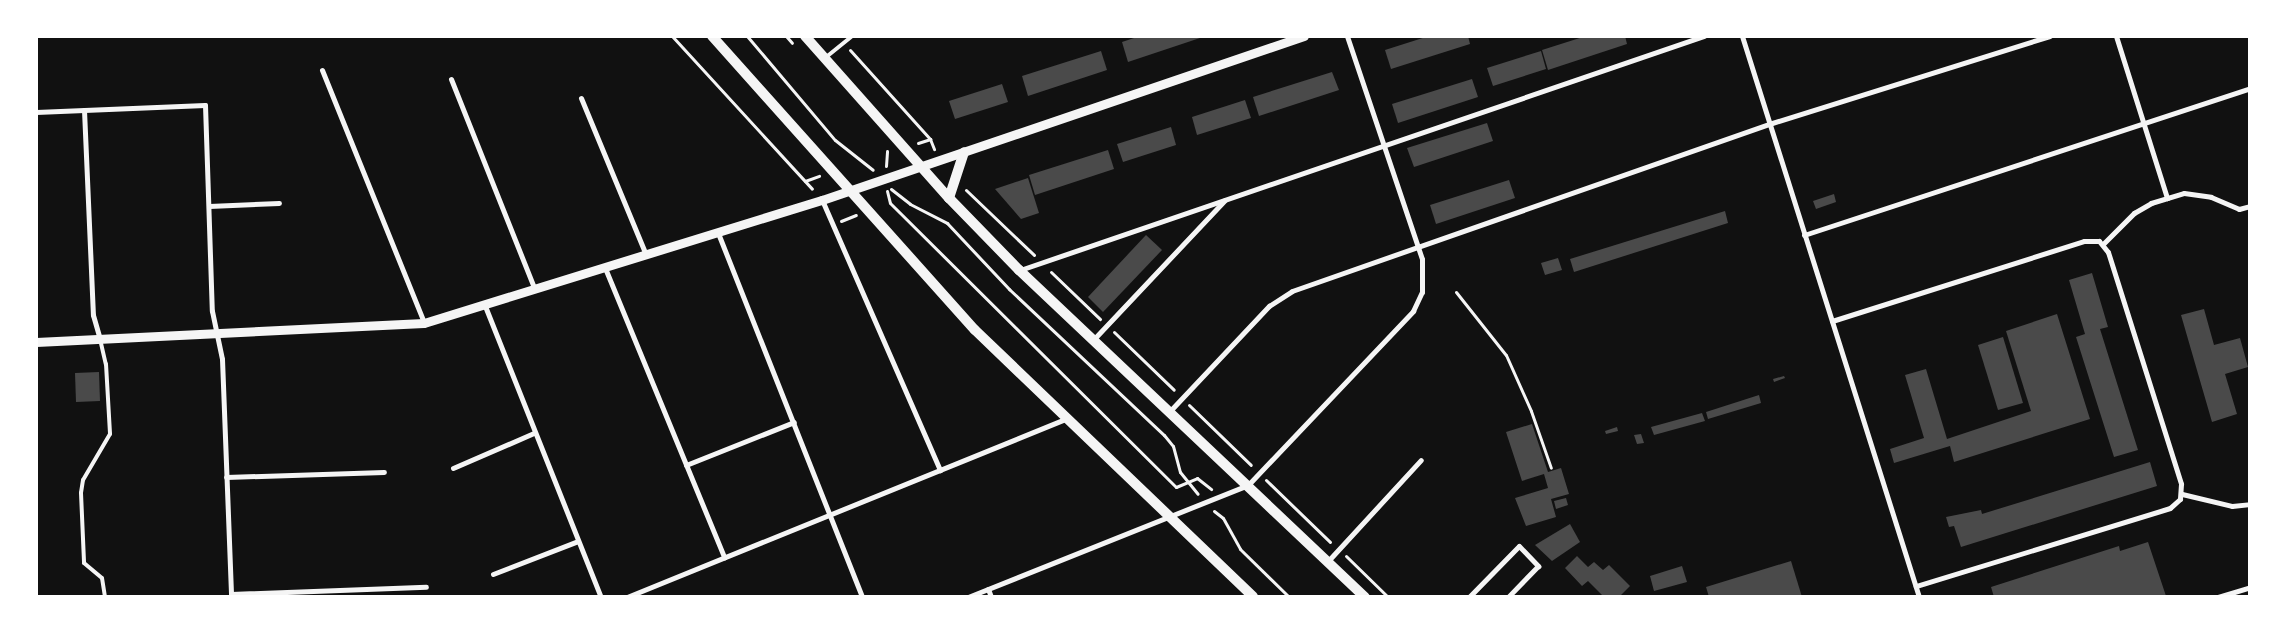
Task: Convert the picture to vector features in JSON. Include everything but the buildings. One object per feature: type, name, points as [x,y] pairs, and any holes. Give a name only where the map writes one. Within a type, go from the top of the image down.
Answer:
[{"type":"main road","points":[[712,36],[939,293],[1066,419],[1254,597]]},
{"type":"main road","points":[[805,36],[949,198],[1019,270],[1365,597]]},
{"type":"main road","points":[[949,198],[953,178],[964,152]]},
{"type":"street","points":[[36,342],[217,335],[424,323],[485,306],[822,200],[1304,36]]},
{"type":"street","points":[[968,597],[1248,485],[1413,311],[1422,292],[1424,271],[1419,248],[1348,36]]},
{"type":"street","points":[[1019,270],[1704,36]]},
{"type":"street","points":[[1742,36],[1919,597]]},
{"type":"street","points":[[1168,412],[1281,297],[1770,124],[2049,36]]},
{"type":"street","points":[[2116,36],[2167,198]]},
{"type":"street","points":[[322,70],[424,323]]},
{"type":"street","points":[[451,79],[536,290]]},
{"type":"street","points":[[1804,234],[2250,88]]},
{"type":"street","points":[[581,98],[646,255]]},
{"type":"street","points":[[36,112],[205,105],[212,311],[222,359],[231,596],[426,587]]},
{"type":"street","points":[[84,110],[93,315],[100,339]]},
{"type":"street","points":[[2103,244],[2134,213],[2167,198],[2198,194],[2239,209],[2250,206]]},
{"type":"street","points":[[822,200],[940,470]]},
{"type":"street","points":[[1092,341],[1225,200]]},
{"type":"street","points":[[208,206],[279,203]]},
{"type":"street","points":[[718,232],[831,514],[862,597]]},
{"type":"street","points":[[1832,321],[2094,239],[2103,244],[2182,494]]},
{"type":"street","points":[[605,268],[724,558]]},
{"type":"street","points":[[485,306],[534,433],[601,597]]},
{"type":"street","points":[[627,597],[1066,419]]},
{"type":"street","points":[[686,465],[794,422]]},
{"type":"street","points":[[453,468],[534,433]]},
{"type":"street","points":[[1328,561],[1421,460]]},
{"type":"street","points":[[226,477],[384,472]]},
{"type":"street","points":[[2182,494],[2232,506],[2250,504]]},
{"type":"street","points":[[1916,586],[2170,508],[2182,494]]},
{"type":"street","points":[[493,574],[578,541]]},
{"type":"street","points":[[1469,597],[1519,546],[1538,566],[1508,597]]},
{"type":"street","points":[[2218,597],[2250,587]]},
{"type":"street","points":[[988,589],[991,597]]},
{"type":"lane","points":[[825,58],[852,36]]},
{"type":"lane","points":[[100,339],[106,364],[110,434],[84,480],[81,493],[84,563],[102,578],[104,597]]},
{"type":"path","points":[[672,36],[805,181]]},
{"type":"path","points":[[747,36],[835,140],[883,179],[902,199],[947,223],[1009,289],[1164,436],[1173,446],[1186,480],[1204,502],[1223,518],[1240,549],[1289,597]]},
{"type":"path","points":[[786,36],[799,51]]},
{"type":"path","points":[[844,43],[930,139]]},
{"type":"path","points":[[883,146],[889,153],[883,179],[890,203],[1176,487],[1186,480],[1197,478],[1219,496]]},
{"type":"path","points":[[953,178],[1388,597]]},
{"type":"path","points":[[1456,292],[1506,355],[1531,411],[1551,468]]}]
